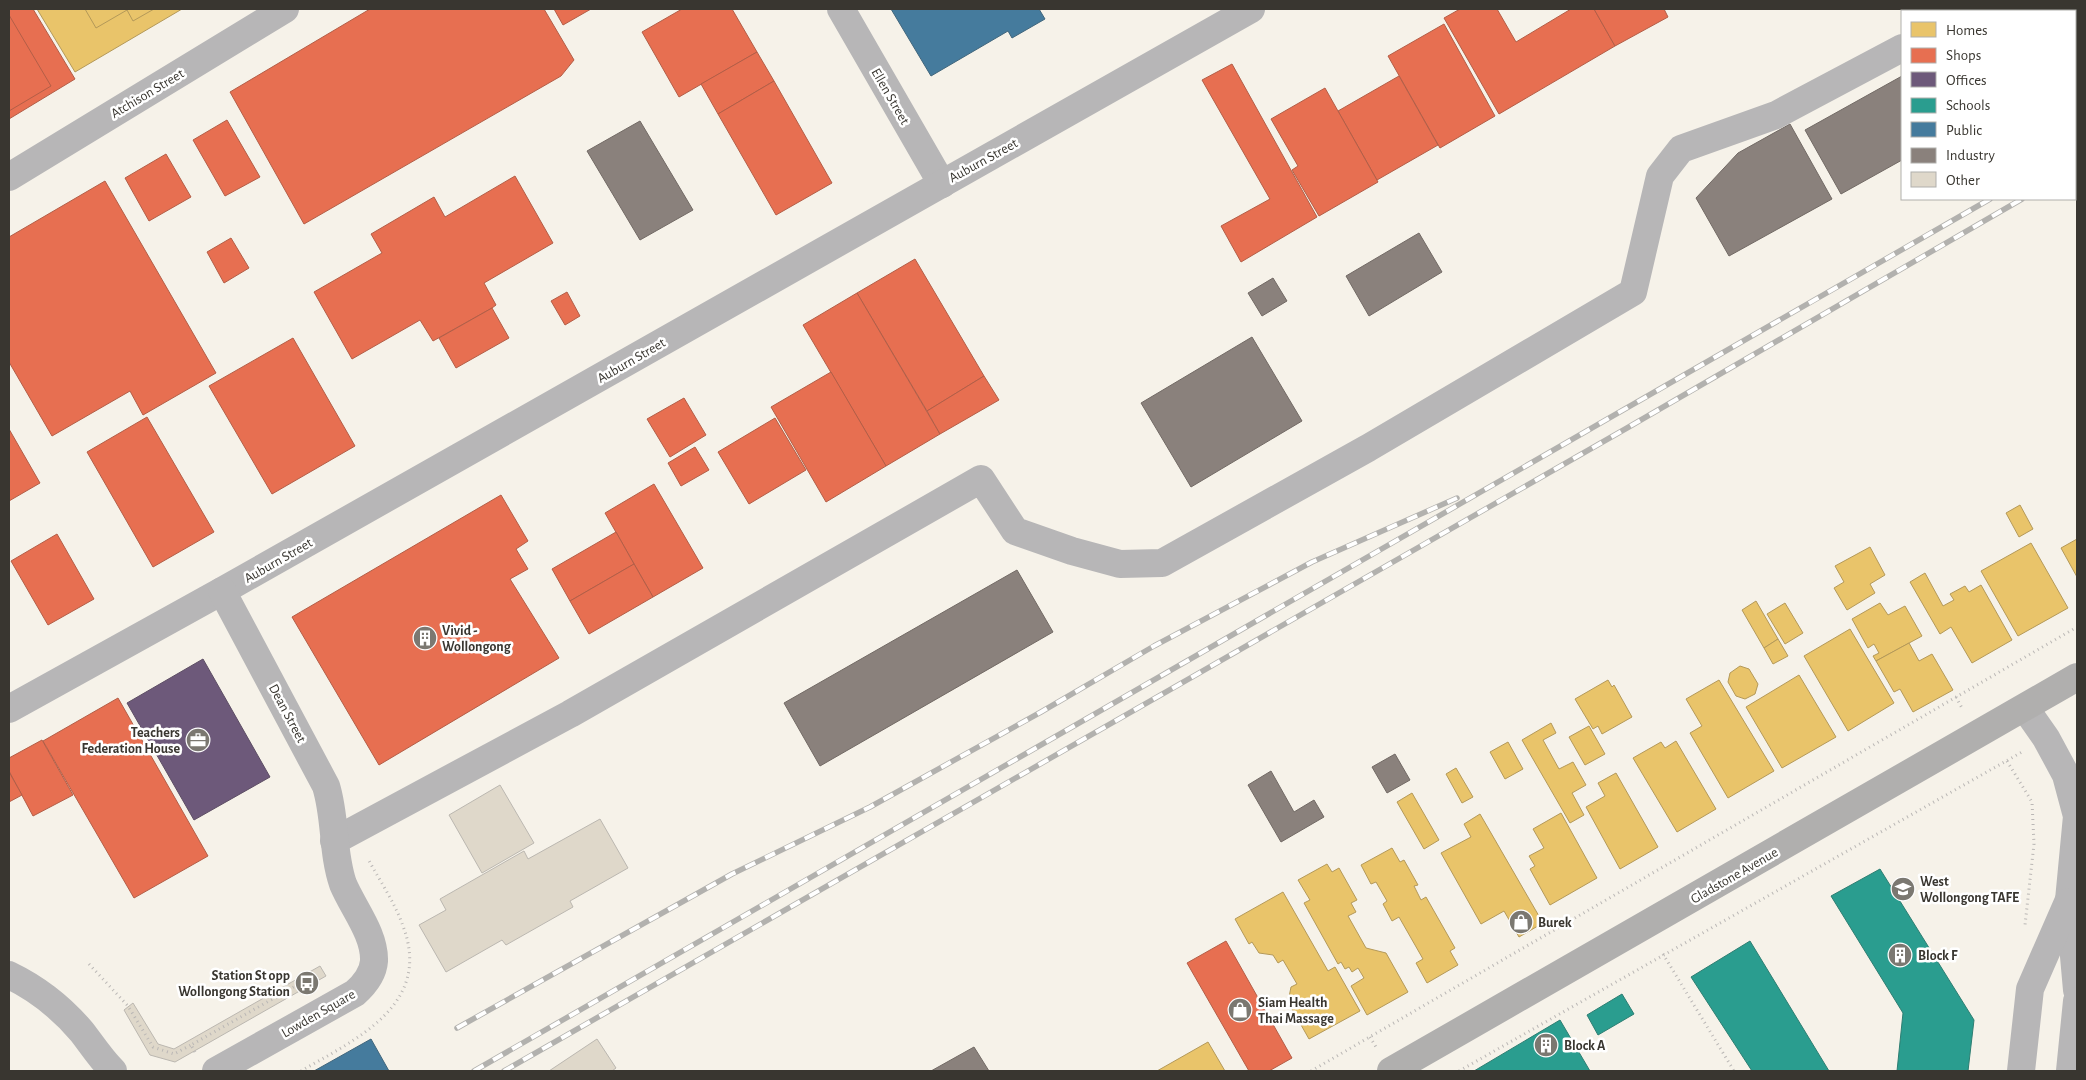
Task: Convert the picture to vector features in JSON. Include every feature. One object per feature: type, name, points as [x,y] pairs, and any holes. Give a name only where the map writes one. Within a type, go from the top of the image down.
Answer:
[{"type":"main road","name":"Gladstone Avenue","points":[[1391,1071],[2077,677]]},
{"type":"street","name":"Atchison Street","points":[[9,177],[285,9]]},
{"type":"street","name":"Ellen Street","points":[[840,9],[942,184]]},
{"type":"street","name":"Auburn Street","points":[[9,708],[222,592],[1251,9]]},
{"type":"street","points":[[334,841],[570,714],[981,479],[1015,531],[1072,551],[1120,564],[1162,563],[1368,448],[1633,292],[1660,176],[1681,149],[1776,115],[1901,49]]},
{"type":"street","name":"Dean Street","points":[[222,592],[326,786],[331,804],[334,841]]},
{"type":"street","points":[[2025,708],[2046,738],[2066,775],[2077,816],[2068,900],[2077,990]]},
{"type":"street","name":"Lowden Square","points":[[207,1065],[347,998],[368,980],[374,963],[373,953],[365,929],[344,885],[334,841]]},
{"type":"street","points":[[2021,1071],[2030,989],[2068,900]]},
{"type":"street","points":[[9,975],[39,991],[55,1003],[114,1071]]},
{"type":"street","points":[[2070,1071],[2077,1000]]},
{"type":"path","points":[[1311,1071],[2077,627]]},
{"type":"path","points":[[1956,697],[1963,711]]},
{"type":"path","points":[[1459,1071],[2012,757]]},
{"type":"path","points":[[2007,760],[2032,802],[2034,844],[2024,929]]},
{"type":"path","points":[[2034,844],[2040,845]]},
{"type":"path","points":[[1663,954],[1734,1071]]},
{"type":"path","points":[[89,964],[128,1006],[153,1047],[174,1054],[308,979]]},
{"type":"path","points":[[1370,1037],[1376,1048]]},
{"type":"path","points":[[191,1045],[207,1065]]},
{"type":"building: Homes","points":[[37,9],[182,9],[75,72]]},
{"type":"building: Homes","points":[[85,9],[154,9],[133,21],[127,10],[96,28]]},
{"type":"building: Homes","points":[[2020,505],[2033,529],[2019,537],[2006,513]]},
{"type":"building: Homes","points":[[2077,539],[2077,577],[2061,548]]},
{"type":"building: Homes","points":[[2031,543],[2068,608],[2018,636],[1981,571]]},
{"type":"building: Homes","points":[[1870,547],[1885,575],[1870,584],[1875,593],[1847,610],[1834,588],[1844,582],[1835,566]]},
{"type":"building: Homes","points":[[1925,573],[1943,606],[1954,600],[1950,594],[1965,586],[1969,592],[1981,585],[2012,640],[1972,663],[1951,627],[1940,634],[1910,582]]},
{"type":"building: Homes","points":[[1756,601],[1778,639],[1764,648],[1742,610]]},
{"type":"building: Homes","points":[[1785,603],[1803,633],[1785,644],[1767,614]]},
{"type":"building: Homes","points":[[1880,603],[1888,615],[1905,606],[1922,636],[1876,661],[1873,656],[1879,653],[1874,644],[1868,648],[1852,619]]},
{"type":"building: Homes","points":[[1850,629],[1894,703],[1848,731],[1804,656]]},
{"type":"building: Homes","points":[[1778,639],[1788,656],[1773,664],[1764,648]]},
{"type":"building: Homes","points":[[1909,643],[1919,661],[1932,654],[1953,690],[1913,712],[1900,689],[1894,692],[1876,661]]},
{"type":"building: Homes","points":[[1740,666],[1749,669],[1758,684],[1755,694],[1745,699],[1736,696],[1728,682],[1730,673]]},
{"type":"building: Homes","points":[[1799,675],[1836,737],[1782,768],[1746,707]]},
{"type":"building: Homes","points":[[1608,680],[1612,687],[1614,685],[1632,717],[1602,734],[1598,726],[1593,729],[1575,699]]},
{"type":"building: Homes","points":[[1719,680],[1774,771],[1728,798],[1690,733],[1702,726],[1686,699]]},
{"type":"building: Homes","points":[[1551,723],[1556,733],[1543,740],[1559,769],[1573,762],[1586,785],[1572,793],[1584,815],[1570,823],[1522,740]]},
{"type":"building: Homes","points":[[1589,726],[1605,754],[1585,765],[1569,737]]},
{"type":"building: Homes","points":[[1676,741],[1716,809],[1677,832],[1633,758],[1661,742],[1665,748]]},
{"type":"building: Homes","points":[[1508,742],[1523,769],[1505,779],[1490,752]]},
{"type":"building: Homes","points":[[1456,768],[1473,797],[1462,803],[1446,774]]},
{"type":"building: Homes","points":[[1616,773],[1658,847],[1620,869],[1586,807],[1605,796],[1598,783]]},
{"type":"building: Homes","points":[[1412,793],[1439,840],[1424,849],[1397,802]]},
{"type":"building: Homes","points":[[1561,813],[1597,878],[1550,905],[1530,869],[1535,866],[1529,856],[1544,848],[1533,829]]},
{"type":"building: Homes","points":[[1480,814],[1543,923],[1519,937],[1504,911],[1481,924],[1441,853],[1471,837],[1464,824]]},
{"type":"building: Homes","points":[[1392,848],[1400,862],[1404,860],[1418,885],[1414,886],[1421,900],[1426,897],[1455,948],[1450,951],[1458,965],[1427,983],[1416,963],[1423,959],[1399,917],[1392,921],[1383,904],[1387,901],[1376,882],[1371,884],[1361,865]]},
{"type":"building: Homes","points":[[1327,864],[1332,872],[1339,868],[1357,900],[1351,903],[1356,912],[1348,916],[1366,948],[1386,953],[1408,992],[1367,1015],[1351,986],[1364,978],[1358,968],[1352,972],[1349,967],[1345,969],[1341,962],[1338,964],[1304,903],[1310,900],[1298,880]]},
{"type":"building: Homes","points":[[1283,892],[1328,971],[1335,967],[1360,1011],[1309,1039],[1288,1002],[1291,987],[1297,984],[1283,960],[1278,963],[1273,955],[1259,953],[1252,942],[1249,944],[1235,919]]},
{"type":"building: Homes","points":[[1208,1042],[1225,1071],[1157,1071]]},
{"type":"building: Shops","points":[[9,9],[33,9],[75,79],[9,119]]},
{"type":"building: Shops","points":[[370,9],[544,9],[574,60],[561,76],[304,224],[230,92]]},
{"type":"building: Shops","points":[[554,9],[591,9],[563,25]]},
{"type":"building: Shops","points":[[682,9],[732,9],[757,52],[679,97],[642,32]]},
{"type":"building: Shops","points":[[1460,9],[1497,9],[1516,42],[1571,9],[1594,9],[1615,46],[1499,114],[1444,18]]},
{"type":"building: Shops","points":[[1594,9],[1664,9],[1668,17],[1615,46]]},
{"type":"building: Shops","points":[[9,15],[51,86],[9,111]]},
{"type":"building: Shops","points":[[1444,24],[1495,116],[1440,148],[1388,56]]},
{"type":"building: Shops","points":[[757,52],[774,81],[718,114],[701,84]]},
{"type":"building: Shops","points":[[1232,64],[1317,217],[1241,262],[1221,226],[1270,199],[1202,80]]},
{"type":"building: Shops","points":[[1399,76],[1438,145],[1377,180],[1338,111]]},
{"type":"building: Shops","points":[[774,81],[832,183],[776,215],[718,114]]},
{"type":"building: Shops","points":[[1325,88],[1378,182],[1319,216],[1292,170],[1298,166],[1271,119]]},
{"type":"building: Shops","points":[[227,120],[260,177],[225,196],[193,140]]},
{"type":"building: Shops","points":[[166,154],[191,197],[149,221],[125,178]]},
{"type":"building: Shops","points":[[515,176],[553,243],[484,283],[496,305],[492,308],[433,341],[420,320],[352,359],[314,292],[382,253],[371,234],[434,197],[445,217]]},
{"type":"building: Shops","points":[[105,181],[216,373],[143,415],[130,391],[52,436],[9,362],[9,237]]},
{"type":"building: Shops","points":[[231,238],[249,268],[224,283],[207,252]]},
{"type":"building: Shops","points":[[915,259],[984,376],[927,411],[857,293]]},
{"type":"building: Shops","points":[[567,292],[580,316],[565,325],[551,301]]},
{"type":"building: Shops","points":[[857,293],[940,434],[886,466],[803,325]]},
{"type":"building: Shops","points":[[492,308],[509,338],[456,368],[439,338]]},
{"type":"building: Shops","points":[[293,338],[355,446],[272,494],[209,386]]},
{"type":"building: Shops","points":[[831,372],[886,466],[826,502],[771,407]]},
{"type":"building: Shops","points":[[984,376],[999,400],[940,434],[927,411]]},
{"type":"building: Shops","points":[[684,398],[706,435],[670,457],[647,419]]},
{"type":"building: Shops","points":[[147,417],[214,532],[153,567],[87,452]]},
{"type":"building: Shops","points":[[775,418],[806,470],[749,504],[718,452]]},
{"type":"building: Shops","points":[[9,429],[40,483],[9,501]]},
{"type":"building: Shops","points":[[695,447],[709,470],[681,486],[668,463]]},
{"type":"building: Shops","points":[[654,484],[703,568],[653,597],[605,513]]},
{"type":"building: Shops","name":"Vivid - Wollongong","points":[[501,495],[528,541],[516,549],[528,569],[510,579],[559,658],[379,765],[292,617]]},
{"type":"building: Shops","points":[[616,532],[634,564],[570,601],[552,569]]},
{"type":"building: Shops","points":[[57,534],[94,599],[48,625],[11,561]]},
{"type":"building: Shops","points":[[634,564],[653,597],[589,634],[570,601]]},
{"type":"building: Shops","points":[[118,698],[208,856],[134,898],[43,741]]},
{"type":"building: Shops","points":[[42,740],[73,795],[33,816],[9,771],[9,758]]},
{"type":"building: Shops","points":[[9,772],[22,795],[9,802]]},
{"type":"building: Shops","name":"Siam Health Thai Massage","points":[[1226,941],[1292,1058],[1269,1071],[1249,1071],[1187,963]]},
{"type":"building: Offices","name":"Teachers Federation House","points":[[203,659],[270,777],[194,820],[127,703]]},
{"type":"building: Schools","name":"Block F","points":[[1880,869],[1974,1020],[1968,1071],[1897,1071],[1903,1013],[1831,896]]},
{"type":"building: Schools","points":[[1750,941],[1829,1071],[1752,1071],[1691,977]]},
{"type":"building: Schools","points":[[1622,994],[1634,1014],[1598,1035],[1587,1015]]},
{"type":"building: Schools","name":"Block A","points":[[1560,1020],[1590,1071],[1474,1071]]},
{"type":"building: Public","points":[[891,9],[1039,9],[1045,19],[1012,38],[1008,31],[931,76]]},
{"type":"building: Public","points":[[371,1039],[389,1071],[314,1071]]},
{"type":"building: Industry","points":[[2077,9],[2077,62],[2076,10],[2023,10]]},
{"type":"building: Industry","points":[[1901,77],[1901,161],[1841,194],[1805,130]]},
{"type":"building: Industry","points":[[640,121],[693,210],[640,240],[587,151]]},
{"type":"building: Industry","points":[[1790,124],[1832,199],[1729,256],[1696,198],[1738,153]]},
{"type":"building: Industry","points":[[1419,233],[1442,272],[1369,316],[1346,276]]},
{"type":"building: Industry","points":[[1273,278],[1287,301],[1262,316],[1248,293]]},
{"type":"building: Industry","points":[[1252,337],[1302,421],[1191,487],[1141,403]]},
{"type":"building: Industry","points":[[1017,570],[1053,632],[820,766],[784,703]]},
{"type":"building: Industry","points":[[1395,754],[1410,780],[1387,793],[1372,767]]},
{"type":"building: Industry","points":[[1271,771],[1294,812],[1314,800],[1324,817],[1281,842],[1248,785]]},
{"type":"building: Industry","points":[[974,1047],[989,1071],[931,1071]]},
{"type":"building: Other","points":[[500,785],[534,843],[482,873],[449,815]]},
{"type":"building: Other","points":[[600,819],[628,868],[570,901],[573,907],[506,945],[502,940],[446,972],[419,925],[446,910],[440,899],[524,851],[528,859]]},
{"type":"building: Other","points":[[320,966],[326,976],[175,1062],[150,1055],[124,1010],[133,1003],[158,1044],[174,1049]]},
{"type":"building: Other","points":[[597,1039],[616,1068],[612,1071],[549,1071]]},
{"type":"railway","points":[[474,1071],[1988,200]]},
{"type":"railway","points":[[504,1071],[1627,428],[2020,200]]},
{"type":"railway","points":[[457,1028],[732,874],[870,807],[1041,712],[1154,646],[1312,562],[1457,498]]},
{"type":"place","name":"Vivid - Wollongong","points":[[425,638]]},
{"type":"place","name":"Teachers Federation House","points":[[198,740]]},
{"type":"place","name":"West Wollongong TAFE","points":[[1903,889]]},
{"type":"place","name":"Burek","points":[[1521,922]]},
{"type":"place","name":"Block F","points":[[1900,955]]},
{"type":"place","name":"Station St opp Wollongong Station","points":[[307,983]]},
{"type":"place","name":"Siam Health Thai Massage","points":[[1240,1010]]},
{"type":"place","name":"Block A","points":[[1546,1045]]}]
